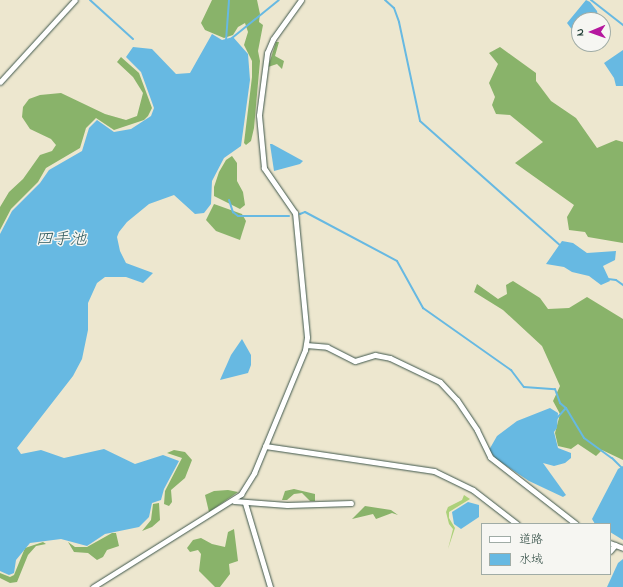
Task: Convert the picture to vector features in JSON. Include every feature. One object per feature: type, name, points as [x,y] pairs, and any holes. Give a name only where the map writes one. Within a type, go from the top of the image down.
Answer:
[{"type":"street","points":[[0,82],[75,0]]},
{"type":"street","points":[[93,587],[234,501],[248,486],[306,345],[295,213],[264,168],[259,115],[267,54],[273,39],[301,0]]},
{"type":"street","points":[[306,345],[326,347],[355,361],[370,355],[390,358],[440,382],[457,400],[477,430],[490,457],[575,523]]},
{"type":"street","points":[[265,446],[434,471],[473,490],[516,523]]},
{"type":"street","points":[[234,501],[245,503],[351,504]]},
{"type":"street","points":[[245,503],[270,587]]},
{"type":"street","points":[[612,544],[623,548]]},
{"type":"green space","points":[[212,0],[257,0],[260,14],[259,22],[263,25],[258,51],[260,61],[254,128],[251,141],[246,145],[244,143],[252,77],[252,61],[244,45],[248,32],[245,23],[238,27],[233,35],[224,38],[205,30],[201,23]]},
{"type":"green space","points":[[276,42],[279,42],[275,56],[284,61],[282,69],[277,64],[268,67]]},
{"type":"green space","points":[[500,47],[536,73],[536,81],[551,101],[576,118],[597,148],[616,140],[623,142],[623,243],[588,237],[585,232],[569,230],[567,217],[574,205],[515,163],[543,142],[510,115],[496,114],[492,105],[495,97],[489,83],[498,64],[489,53]]},
{"type":"green space","points":[[121,57],[139,73],[152,108],[148,116],[144,120],[114,130],[96,118],[86,128],[80,148],[46,168],[38,182],[11,209],[0,230],[0,207],[9,192],[23,179],[40,155],[52,151],[56,145],[51,139],[30,129],[22,117],[23,107],[29,99],[40,95],[61,93],[105,114],[126,120],[137,116],[143,93],[133,77],[117,62]]},
{"type":"green space","points":[[232,156],[237,163],[237,181],[243,192],[245,205],[240,209],[214,196],[214,187],[219,172],[226,160]]},
{"type":"green space","points":[[214,204],[242,214],[246,221],[240,240],[216,231],[206,220]]},
{"type":"green space","points":[[513,281],[540,298],[548,309],[569,308],[587,297],[623,319],[623,460],[602,450],[596,456],[578,444],[571,449],[558,446],[555,433],[560,414],[553,401],[560,386],[542,346],[503,310],[474,292],[477,284],[498,299],[507,294],[506,285]]},
{"type":"green space","points":[[174,450],[185,452],[192,460],[185,478],[171,490],[172,502],[169,506],[164,504],[165,491],[182,458],[167,453]]},
{"type":"green space","points":[[294,489],[315,494],[315,501],[310,501],[302,493],[294,494],[287,500],[282,500],[285,491]]},
{"type":"green space","points":[[228,490],[238,492],[209,512],[205,495],[214,491]]},
{"type":"green space","points":[[464,495],[470,499],[449,512],[449,518],[455,528],[448,549],[453,529],[449,524],[446,512],[448,507],[462,500]]},
{"type":"green space","points":[[159,503],[160,520],[152,527],[142,531],[151,520],[153,504]]},
{"type":"green space","points":[[365,506],[391,510],[398,515],[392,513],[376,519],[373,514],[352,519]]},
{"type":"green space","points":[[234,529],[238,561],[229,564],[230,574],[220,587],[215,587],[199,571],[201,554],[198,550],[190,552],[187,548],[193,540],[201,538],[212,544],[225,547],[228,532]]},
{"type":"green space","points":[[112,533],[116,533],[119,546],[107,550],[103,557],[97,560],[88,553],[74,552],[68,542],[75,547],[87,547]]},
{"type":"green space","points":[[43,542],[46,544],[36,546],[28,555],[17,582],[10,583],[0,578],[0,573],[10,577],[14,575],[25,548]]},
{"type":"water","points":[[586,0],[590,2],[597,12],[576,12]]},
{"type":"water","points":[[571,18],[571,28],[567,23]]},
{"type":"water","name":"四手池","points":[[212,34],[222,40],[233,37],[248,54],[250,80],[241,146],[224,158],[212,181],[211,204],[204,213],[195,214],[174,195],[149,204],[127,222],[119,232],[117,237],[120,251],[126,263],[153,273],[143,283],[126,277],[105,277],[97,283],[88,303],[88,330],[82,359],[73,376],[17,448],[21,454],[41,450],[64,458],[104,449],[135,464],[163,455],[179,461],[164,489],[161,500],[152,503],[149,517],[139,527],[105,534],[87,546],[61,539],[30,543],[16,560],[14,573],[9,575],[0,571],[0,234],[12,211],[40,183],[49,170],[82,151],[89,128],[97,120],[114,132],[131,129],[151,116],[154,108],[141,72],[126,57],[133,47],[152,49],[176,74],[190,73]]},
{"type":"water","points":[[623,50],[623,86],[616,86],[614,78],[604,63]]},
{"type":"water","points":[[270,144],[303,161],[300,164],[274,171]]},
{"type":"water","points":[[562,241],[573,243],[587,253],[616,251],[615,260],[603,266],[610,281],[601,285],[589,276],[572,272],[564,267],[546,264]]},
{"type":"water","points":[[242,339],[251,355],[251,365],[248,373],[220,380],[231,355]]},
{"type":"water","points":[[550,408],[558,413],[557,428],[554,432],[558,448],[571,453],[571,458],[565,463],[554,466],[543,463],[566,495],[563,497],[529,481],[496,459],[489,450],[497,436],[517,421]]},
{"type":"water","points":[[623,466],[623,540],[611,533],[611,523],[594,523],[592,519],[618,469]]},
{"type":"water","points":[[468,502],[479,505],[479,517],[461,529],[454,524],[452,512]]},
{"type":"water","points":[[623,559],[623,587],[607,587],[618,563]]},
{"type":"waterway","points":[[90,0],[133,39]]},
{"type":"waterway","points":[[226,41],[229,0]]},
{"type":"waterway","points":[[232,38],[279,0]]},
{"type":"waterway","points":[[385,0],[394,8],[399,22],[420,121],[561,246]]},
{"type":"waterway","points":[[591,0],[623,25]]},
{"type":"waterway","points":[[229,200],[233,212],[238,216],[289,216]]},
{"type":"waterway","points":[[300,214],[305,212],[397,261],[423,308],[511,370],[524,387],[555,389],[560,403],[566,408],[556,419]]},
{"type":"waterway","points":[[608,279],[616,280],[623,285]]},
{"type":"waterway","points":[[566,408],[584,438],[612,458],[622,468]]}]
